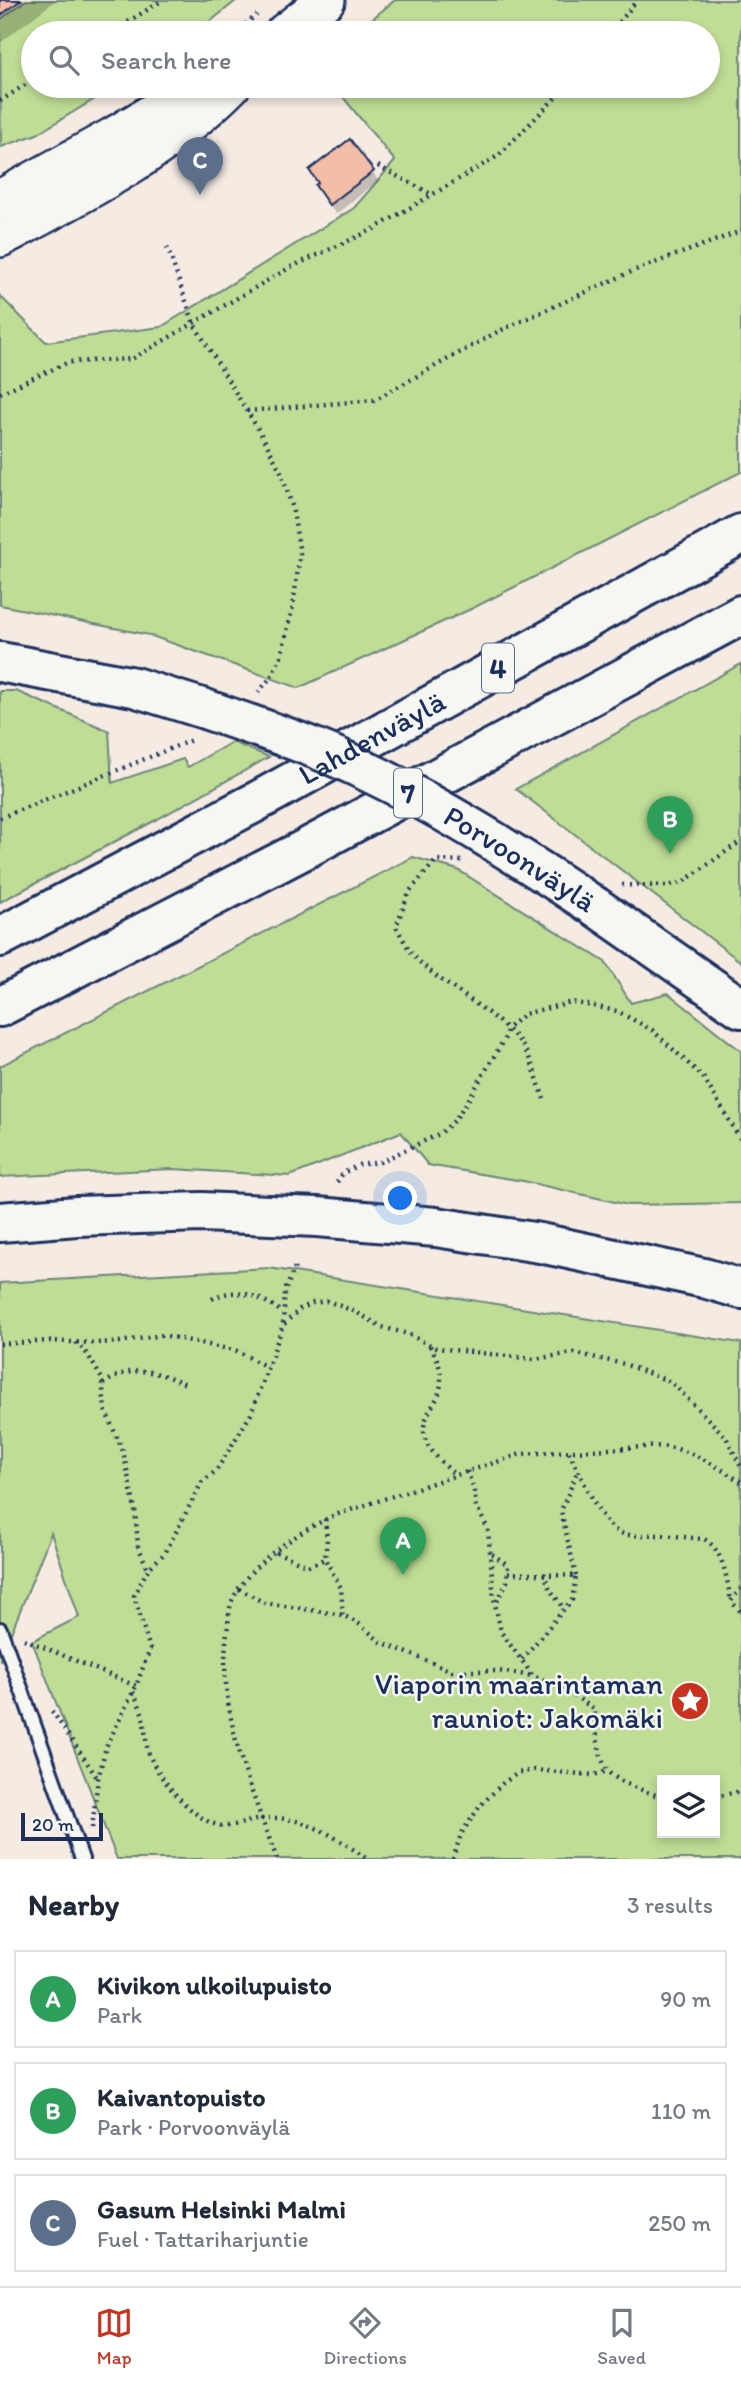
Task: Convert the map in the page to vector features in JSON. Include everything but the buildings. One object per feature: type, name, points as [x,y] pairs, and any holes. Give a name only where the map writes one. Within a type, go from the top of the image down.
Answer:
[{"type":"highway","name":"Lahdenväylä","points":[[0,937],[254,803],[741,534]]},
{"type":"highway","name":"4","points":[[0,1007],[305,849],[741,615]]},
{"type":"highway","name":"Porvoonväylä","points":[[0,662],[134,687],[201,723],[281,735],[360,768],[512,852],[603,896],[741,1008]]},
{"type":"highway","points":[[0,1222],[77,1216],[202,1212],[317,1217],[436,1227],[540,1243],[704,1278],[741,1289]]},
{"type":"main road","points":[[299,21],[326,0]]},
{"type":"main road","points":[[0,198],[177,98]]},
{"type":"main road","points":[[0,238],[156,148],[206,111],[219,98]]},
{"type":"lane","points":[[0,1629],[82,1859]]},
{"type":"path","points":[[129,21],[163,0]]},
{"type":"path","points":[[620,21],[637,0]]},
{"type":"path","points":[[0,101],[21,88]]},
{"type":"path","points":[[0,393],[69,362],[132,359],[289,268],[373,230],[498,156],[555,98]]},
{"type":"path","points":[[377,166],[432,195]]},
{"type":"path","points":[[247,411],[374,400],[498,332],[633,271],[741,230]]},
{"type":"path","points":[[167,247],[194,324],[281,472],[292,506],[300,553],[293,606],[281,656],[271,677],[257,696]]},
{"type":"path","points":[[0,818],[178,747],[201,723]]},
{"type":"path","points":[[603,896],[683,882],[741,841]]},
{"type":"path","points":[[474,866],[463,862],[436,860],[409,892],[396,927],[413,954],[444,983],[484,1009],[518,1037],[530,1059],[544,1099]]},
{"type":"path","points":[[337,1182],[343,1173],[359,1165],[380,1162],[441,1133],[454,1121],[467,1102],[498,1052],[507,1029],[524,1014],[572,1002],[618,1011],[652,1030],[703,1077],[741,1140]]},
{"type":"path","points":[[89,1839],[106,1747],[135,1689],[150,1649],[134,1596],[148,1569],[164,1553],[202,1482],[216,1471],[251,1414],[283,1325],[285,1291],[295,1267]]},
{"type":"path","points":[[212,1299],[224,1293],[245,1293],[267,1301],[284,1314]]},
{"type":"path","points":[[283,1325],[300,1309],[327,1301],[436,1348],[534,1359],[574,1353],[624,1364],[671,1382],[726,1437],[741,1467]]},
{"type":"path","points":[[0,1344],[50,1341],[119,1342],[163,1335],[237,1350],[267,1367]]},
{"type":"path","points":[[76,1342],[88,1355],[102,1379],[105,1410],[123,1451],[135,1509],[138,1546],[148,1569]]},
{"type":"path","points":[[430,1345],[438,1357],[441,1370],[440,1390],[428,1412],[423,1430],[429,1447],[454,1474]]},
{"type":"path","points":[[103,1385],[114,1377],[136,1371],[158,1372],[188,1385]]},
{"type":"path","points":[[277,1859],[241,1763],[228,1709],[224,1648],[232,1601],[245,1579],[276,1552],[326,1519],[454,1474],[521,1454],[644,1446],[680,1448],[712,1463],[741,1482]]},
{"type":"path","points":[[569,1452],[603,1519],[617,1531],[628,1535],[704,1539],[711,1543],[720,1558],[731,1601],[741,1612]]},
{"type":"path","points":[[521,1659],[572,1600],[576,1576],[561,1511],[578,1469]]},
{"type":"path","points":[[467,1470],[476,1506],[488,1529],[501,1632],[533,1676]]},
{"type":"path","points":[[326,1519],[325,1559],[341,1588],[343,1615]]},
{"type":"path","points":[[276,1552],[308,1566],[325,1559]]},
{"type":"path","points":[[491,1553],[508,1565],[507,1582],[496,1605]]},
{"type":"path","points":[[508,1573],[576,1576]]},
{"type":"path","points":[[544,1573],[550,1589],[564,1609]]},
{"type":"path","points":[[731,1601],[741,1588]]},
{"type":"path","points":[[239,1589],[265,1603],[343,1615],[382,1642],[452,1671],[499,1671],[533,1676],[567,1691],[594,1709],[600,1750],[607,1771],[622,1781],[657,1795]]},
{"type":"path","points":[[32,1641],[135,1689]]},
{"type":"path","points":[[135,1689],[149,1757],[172,1790],[199,1817],[226,1826],[261,1817],[286,1819],[316,1828],[345,1843],[367,1859]]},
{"type":"path","points":[[453,1859],[461,1833],[480,1806],[519,1773],[534,1770],[594,1774],[607,1771]]},
{"type":"path","points":[[720,1796],[741,1791]]},
{"type":"green space","points":[[26,0],[237,0],[211,21],[21,21],[21,98],[96,98],[37,134],[1,147],[0,20]]},
{"type":"green space","points":[[395,0],[741,0],[741,472],[473,608],[299,688],[149,635],[0,605],[0,296],[46,342],[161,327],[354,208],[395,161],[344,98],[720,98],[720,21],[370,21]]},
{"type":"green space","points":[[741,664],[741,962],[516,789]]},
{"type":"green space","points":[[0,691],[16,691],[109,731],[112,783],[183,759],[188,767],[232,742],[269,757],[0,902]]},
{"type":"green space","points":[[413,857],[458,870],[605,962],[631,1003],[668,993],[741,1051],[741,1203],[628,1205],[523,1181],[428,1165],[401,1132],[290,1176],[173,1169],[0,1177],[0,1066]]},
{"type":"green space","points":[[269,1268],[741,1343],[741,1859],[117,1859],[32,1641],[79,1617],[51,1533],[0,1661],[0,1283]]},
{"type":"place","name":"Gasum Helsinki Malmi","points":[[200,195]]},
{"type":"place","name":"Kaivantopuisto","points":[[670,854]]},
{"type":"place","name":"Kivikon ulkoilupuisto","points":[[403,1575]]},
{"type":"place","name":"Viaporin maarintaman rauniot: Jakomäki","points":[[690,1701]]}]
